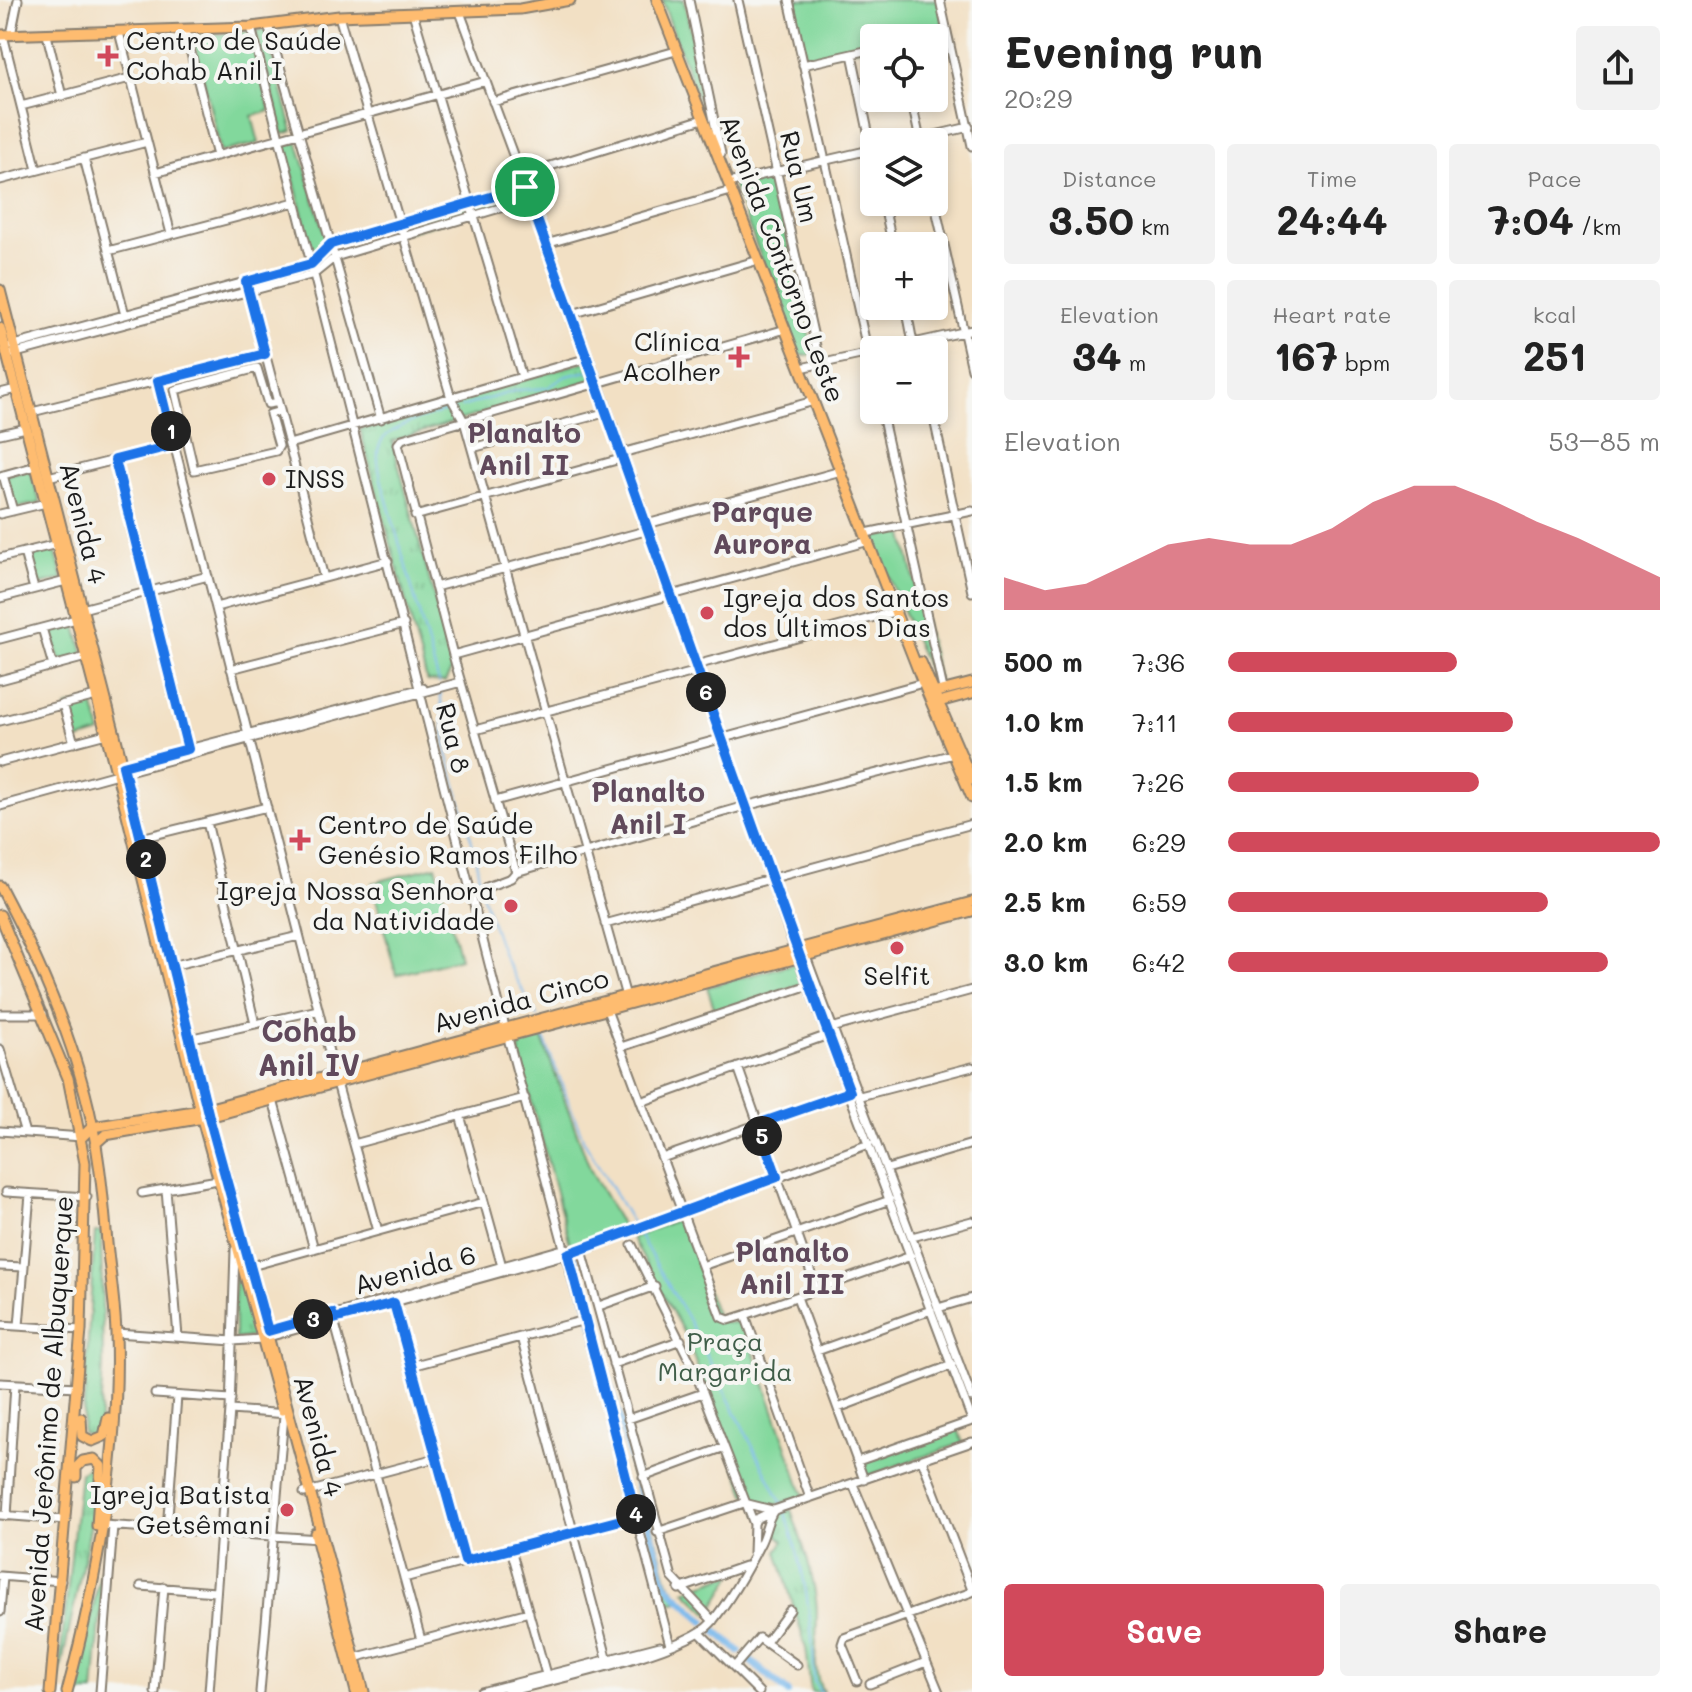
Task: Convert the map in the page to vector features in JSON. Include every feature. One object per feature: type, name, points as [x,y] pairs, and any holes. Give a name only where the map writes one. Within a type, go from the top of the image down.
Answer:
[{"type":"main road","points":[[5,35],[251,27],[339,16],[476,12],[570,0]]},
{"type":"main road","name":"Avenida Contorno Leste","points":[[655,0],[923,683],[936,696],[972,798]]},
{"type":"main road","name":"Avenida 4","points":[[0,290],[16,389],[26,428],[48,477],[57,544],[66,581],[82,609],[95,676],[141,838],[218,1180],[235,1244],[246,1267]]},
{"type":"main road","name":"Avenida 4","points":[[0,328],[32,412],[36,466],[46,503],[55,520],[74,596],[76,619],[86,657],[95,676],[96,696],[106,734],[121,771],[163,943]]},
{"type":"main road","name":"Avenida Contorno Leste","points":[[897,611],[950,727],[957,753],[972,780]]},
{"type":"main road","points":[[936,696],[972,683]]},
{"type":"main road","points":[[936,696],[972,693]]},
{"type":"main road","points":[[950,727],[948,705],[959,696]]},
{"type":"main road","name":"Avenida Jerônimo de Albuquerque","points":[[0,886],[58,1010],[92,1127],[103,1200],[116,1333],[108,1526],[67,1692]]},
{"type":"main road","name":"Avenida Cinco","points":[[801,954],[972,902]]},
{"type":"main road","name":"Avenida Cinco","points":[[92,1127],[204,1114],[972,911]]},
{"type":"main road","name":"Avenida Jerônimo de Albuquerque","points":[[0,915],[68,1078],[82,1137],[87,1197],[77,1387],[50,1692]]},
{"type":"main road","name":"Avenida Cinco","points":[[556,1019],[607,1010],[627,1000]]},
{"type":"main road","name":"Avenida Cinco","points":[[95,1144],[105,1135],[273,1100],[336,1078]]},
{"type":"main road","name":"Avenida 4","points":[[204,1114],[320,1539],[351,1659],[356,1692]]},
{"type":"main road","points":[[82,1137],[92,1127]]},
{"type":"main road","points":[[81,1330],[81,1431],[92,1441],[103,1437],[107,1429],[116,1333]]},
{"type":"main road","points":[[61,1581],[76,1468],[83,1461],[94,1459],[102,1470],[88,1601]]},
{"type":"main road","name":"Avenida 4","points":[[351,1659],[364,1692]]},
{"type":"street","points":[[18,0],[5,35],[37,170]]},
{"type":"street","points":[[476,0],[476,12]]},
{"type":"street","points":[[689,0],[728,182]]},
{"type":"street","name":"Rua Um","points":[[738,0],[820,364]]},
{"type":"street","points":[[789,0],[867,336]]},
{"type":"street","points":[[940,0],[945,24]]},
{"type":"street","points":[[460,12],[598,383],[770,877],[835,1027],[912,1237],[972,1420],[858,1461]]},
{"type":"street","points":[[413,13],[522,377]]},
{"type":"street","points":[[339,16],[451,398],[472,448],[627,1000]]},
{"type":"street","points":[[268,25],[381,419]]},
{"type":"street","name":"Rua 8","points":[[251,27],[507,1032],[670,1645]]},
{"type":"street","points":[[185,30],[217,156]]},
{"type":"street","points":[[119,32],[171,234]]},
{"type":"street","points":[[47,35],[62,96]]},
{"type":"street","points":[[948,37],[972,146]]},
{"type":"street","points":[[493,102],[676,51]]},
{"type":"street","points":[[803,65],[860,52]]},
{"type":"street","points":[[852,54],[868,128]]},
{"type":"street","points":[[21,106],[130,78]]},
{"type":"street","points":[[155,173],[486,81]]},
{"type":"street","points":[[521,175],[703,119]]},
{"type":"street","points":[[948,133],[970,127]]},
{"type":"street","points":[[0,180],[147,142]]},
{"type":"street","points":[[546,244],[728,182],[860,153]]},
{"type":"street","points":[[84,158],[125,315]]},
{"type":"street","points":[[8,351],[311,264],[331,244],[525,187]]},
{"type":"street","points":[[8,351],[314,274],[335,257],[530,199]]},
{"type":"street","points":[[108,251],[295,202]]},
{"type":"street","points":[[938,216],[968,331],[972,369]]},
{"type":"street","points":[[572,314],[759,260]]},
{"type":"street","points":[[246,282],[324,578]]},
{"type":"street","points":[[516,872],[397,447],[402,439],[460,414],[598,383],[786,329]]},
{"type":"street","points":[[948,336],[968,331]]},
{"type":"street","points":[[32,412],[265,354]]},
{"type":"street","points":[[801,368],[860,355]]},
{"type":"street","points":[[289,444],[588,358]]},
{"type":"street","points":[[274,403],[268,404],[257,368],[175,390],[194,470],[276,451],[279,446],[270,414],[277,412]]},
{"type":"street","points":[[158,381],[318,1010],[378,1231]]},
{"type":"street","points":[[0,393],[16,389]]},
{"type":"street","points":[[415,516],[814,401]]},
{"type":"street","points":[[472,448],[608,412]]},
{"type":"street","points":[[884,424],[906,525],[936,696]]},
{"type":"street","points":[[935,424],[972,592]]},
{"type":"street","points":[[0,434],[26,428]]},
{"type":"street","points":[[48,477],[174,445]]},
{"type":"street","points":[[115,460],[189,752]]},
{"type":"street","points":[[13,511],[2,476],[36,466]]},
{"type":"street","points":[[435,587],[841,471]]},
{"type":"street","points":[[0,514],[46,503]]},
{"type":"street","points":[[453,655],[672,595],[906,525],[972,511]]},
{"type":"street","points":[[0,558],[57,544]]},
{"type":"street","points":[[24,552],[34,589]]},
{"type":"street","points":[[216,607],[388,561]]},
{"type":"street","points":[[82,609],[208,576]]},
{"type":"street","points":[[0,598],[66,581]]},
{"type":"street","points":[[475,730],[897,611]]},
{"type":"street","points":[[0,639],[76,619]]},
{"type":"street","points":[[231,669],[404,624]]},
{"type":"street","points":[[42,628],[53,666]]},
{"type":"street","points":[[0,680],[86,657]]},
{"type":"street","points":[[0,806],[189,752],[461,682]]},
{"type":"street","points":[[495,801],[923,683]]},
{"type":"street","points":[[0,721],[96,696]]},
{"type":"street","points":[[63,704],[74,743]]},
{"type":"street","points":[[0,762],[106,734]]},
{"type":"street","points":[[487,887],[511,878],[516,872],[745,806],[957,753]]},
{"type":"street","points":[[141,838],[267,807]]},
{"type":"street","points":[[207,822],[255,1024]]},
{"type":"street","points":[[605,924],[972,824]]},
{"type":"street","points":[[168,967],[299,936]]},
{"type":"street","points":[[814,983],[828,1035],[911,1256],[968,1379],[972,1398]]},
{"type":"street","points":[[621,1047],[814,983]]},
{"type":"street","points":[[835,1027],[972,990]]},
{"type":"street","points":[[186,1039],[318,1010]]},
{"type":"street","points":[[607,1010],[720,1315],[729,1320],[911,1256]]},
{"type":"street","points":[[0,1014],[43,1014]]},
{"type":"street","points":[[641,1102],[828,1035]]},
{"type":"street","points":[[0,1049],[4,1072],[25,1133]]},
{"type":"street","points":[[738,1067],[817,1290]]},
{"type":"street","points":[[860,1096],[972,1067]]},
{"type":"street","points":[[662,1158],[850,1092]]},
{"type":"street","points":[[354,1144],[525,1098]]},
{"type":"street","points":[[273,1100],[314,1249]]},
{"type":"street","points":[[460,1115],[503,1269]]},
{"type":"street","points":[[0,1131],[82,1137]]},
{"type":"street","name":"Avenida 6","points":[[116,1333],[233,1341],[266,1336],[567,1251],[582,1250],[869,1144]]},
{"type":"street","points":[[887,1169],[972,1144]]},
{"type":"street","points":[[142,1193],[218,1180]]},
{"type":"street","points":[[166,1189],[178,1337]]},
{"type":"street","points":[[6,1192],[87,1197]]},
{"type":"street","points":[[19,1326],[30,1194]]},
{"type":"street","points":[[702,1266],[890,1200]]},
{"type":"street","points":[[246,1267],[484,1202]]},
{"type":"street","points":[[912,1237],[972,1221]]},
{"type":"street","points":[[209,1692],[231,1399],[235,1244]]},
{"type":"street","points":[[632,1245],[681,1340],[744,1503],[759,1522]]},
{"type":"street","points":[[582,1250],[657,1532],[672,1577],[679,1589],[713,1621]]},
{"type":"street","points":[[0,1266],[24,1267]]},
{"type":"street","points":[[599,1306],[655,1286]]},
{"type":"street","points":[[797,1297],[864,1480]]},
{"type":"street","points":[[817,1351],[972,1298]]},
{"type":"street","points":[[393,1300],[465,1561]]},
{"type":"street","points":[[745,1315],[810,1498]]},
{"type":"street","points":[[333,1316],[421,1640]]},
{"type":"street","points":[[411,1366],[585,1320]]},
{"type":"street","points":[[0,1325],[81,1330]]},
{"type":"street","points":[[521,1337],[608,1661]]},
{"type":"street","points":[[613,1364],[681,1340]]},
{"type":"street","points":[[838,1408],[952,1365]]},
{"type":"street","points":[[0,1383],[77,1387]]},
{"type":"street","points":[[15,1384],[4,1515],[66,1520]]},
{"type":"street","points":[[628,1419],[703,1393]]},
{"type":"street","points":[[155,1394],[231,1399]]},
{"type":"street","points":[[167,1530],[177,1396]]},
{"type":"street","points":[[230,1410],[287,1414],[272,1537],[260,1692]]},
{"type":"street","points":[[481,1692],[503,1690],[701,1634],[713,1621],[752,1556],[759,1522],[776,1510],[972,1442]]},
{"type":"street","points":[[643,1477],[722,1448]]},
{"type":"street","points":[[0,1457],[10,1458]]},
{"type":"street","points":[[307,1492],[436,1458]]},
{"type":"street","points":[[857,1681],[842,1644],[844,1638],[972,1591],[922,1460]]},
{"type":"street","points":[[853,1484],[939,1692]]},
{"type":"street","points":[[657,1532],[744,1503],[776,1510]]},
{"type":"street","points":[[404,1578],[636,1516]]},
{"type":"street","points":[[108,1526],[320,1539]]},
{"type":"street","name":"Avenida Jerônimo de Albuquerque","points":[[100,1692],[108,1526]]},
{"type":"street","points":[[511,1549],[547,1678]]},
{"type":"street","points":[[679,1589],[746,1565]]},
{"type":"street","points":[[0,1612],[1,1577],[61,1581]]},
{"type":"street","points":[[141,1586],[215,1592]]},
{"type":"street","points":[[155,1692],[164,1587]]},
{"type":"street","points":[[767,1641],[790,1610]]},
{"type":"street","points":[[351,1659],[529,1612]]},
{"type":"street","points":[[701,1634],[759,1692]]},
{"type":"street","points":[[735,1666],[757,1638],[767,1641],[797,1665]]},
{"type":"street","points":[[870,1684],[926,1662]]},
{"type":"green space","points":[[662,0],[684,0],[709,115],[704,116]]},
{"type":"green space","points":[[793,0],[938,0],[944,24],[860,24],[860,48],[806,59]]},
{"type":"green space","points":[[265,30],[293,131],[283,134],[256,31]]},
{"type":"green space","points":[[250,32],[270,111],[252,116],[259,143],[221,152],[193,36]]},
{"type":"green space","points":[[297,140],[326,239],[313,257],[285,144]]},
{"type":"green space","points":[[772,174],[814,355],[799,355],[733,185]]},
{"type":"green space","points":[[519,191],[521,198],[405,233],[403,225]]},
{"type":"green space","points":[[587,361],[594,379],[392,441],[453,667],[445,682],[427,681],[360,429]]},
{"type":"green space","points":[[30,469],[40,503],[15,508],[5,475]]},
{"type":"green space","points":[[903,531],[939,682],[934,685],[874,541],[877,537]]},
{"type":"green space","points":[[54,546],[63,579],[35,586],[26,553]]},
{"type":"green space","points":[[75,622],[84,655],[60,661],[51,629]]},
{"type":"green space","points":[[92,700],[101,733],[74,741],[66,707]]},
{"type":"green space","points":[[436,866],[460,958],[396,975],[372,883]]},
{"type":"green space","points":[[800,962],[807,982],[716,1013],[707,987]]},
{"type":"green space","points":[[540,1033],[591,1171],[624,1230],[571,1248],[519,1055],[520,1040]]},
{"type":"green space","name":"Praça Margarida","points":[[676,1220],[681,1221],[717,1317],[726,1323],[743,1322],[804,1496],[769,1507],[746,1494],[686,1337],[632,1238]]},
{"type":"green space","points":[[95,1232],[101,1232],[103,1365],[99,1432],[93,1438],[82,1432]]},
{"type":"green space","points":[[576,1255],[668,1582],[683,1599],[667,1605],[573,1256]]},
{"type":"green space","points":[[234,1265],[258,1336],[235,1339]]},
{"type":"green space","points":[[958,1429],[963,1443],[867,1476],[862,1463]]},
{"type":"green space","points":[[89,1466],[96,1473],[92,1518],[57,1689],[80,1473]]},
{"type":"green space","points":[[791,1510],[814,1588],[817,1671],[823,1692],[811,1692],[806,1648],[777,1551],[784,1541],[773,1531],[775,1515]]},
{"type":"green space","points":[[107,1539],[94,1692],[72,1692],[84,1652]]},
{"type":"green space","points":[[734,1573],[709,1614],[685,1591]]},
{"type":"waterway","points":[[461,407],[518,390],[547,388],[566,376],[588,371]]},
{"type":"waterway","points":[[439,683],[381,479],[378,456],[381,442],[394,430],[455,409]]},
{"type":"waterway","points":[[440,689],[446,750],[474,849],[482,894],[504,958],[537,1016]]},
{"type":"waterway","points":[[541,1030],[584,1141],[686,1315],[782,1504]]},
{"type":"waterway","points":[[575,1258],[665,1584],[704,1621]]},
{"type":"waterway","points":[[784,1510],[802,1573],[810,1616],[814,1681],[820,1692]]},
{"type":"waterway","points":[[714,1629],[739,1651]]},
{"type":"waterway","points":[[748,1659],[788,1692]]},
{"type":"place","name":"Centro de Saúde Cohab Anil I","points":[[108,56]]},
{"type":"place","name":"Clínica Acolher","points":[[739,357]]},
{"type":"place","name":"INSS","points":[[269,479]]},
{"type":"place","name":"Igreja dos Santos dos Últimos Dias","points":[[707,613]]},
{"type":"place","name":"Centro de Saúde Genésio Ramos Filho","points":[[300,840]]},
{"type":"place","name":"Igreja Nossa Senhora da Natividade","points":[[511,906]]},
{"type":"place","name":"Selfit","points":[[897,948]]},
{"type":"place","name":"Igreja Batista Getsêmani","points":[[287,1510]]},
{"type":"district","name":"Planalto Anil II","points":[[524,449]]},
{"type":"district","name":"Parque Aurora","points":[[762,528]]},
{"type":"district","name":"Planalto Anil I","points":[[648,808]]},
{"type":"district","name":"Cohab Anil IV","points":[[309,1049]]},
{"type":"district","name":"Planalto Anil III","points":[[792,1268]]},
{"type":"route","points":[[525,187],[598,383],[795,950],[850,1092],[758,1124],[777,1177],[568,1254],[636,1516],[465,1561],[394,1303],[334,1319],[332,1313],[268,1331],[209,1117],[123,766],[188,749],[115,460],[174,445],[158,381],[265,354],[246,282],[311,264],[331,244],[525,187]]}]
